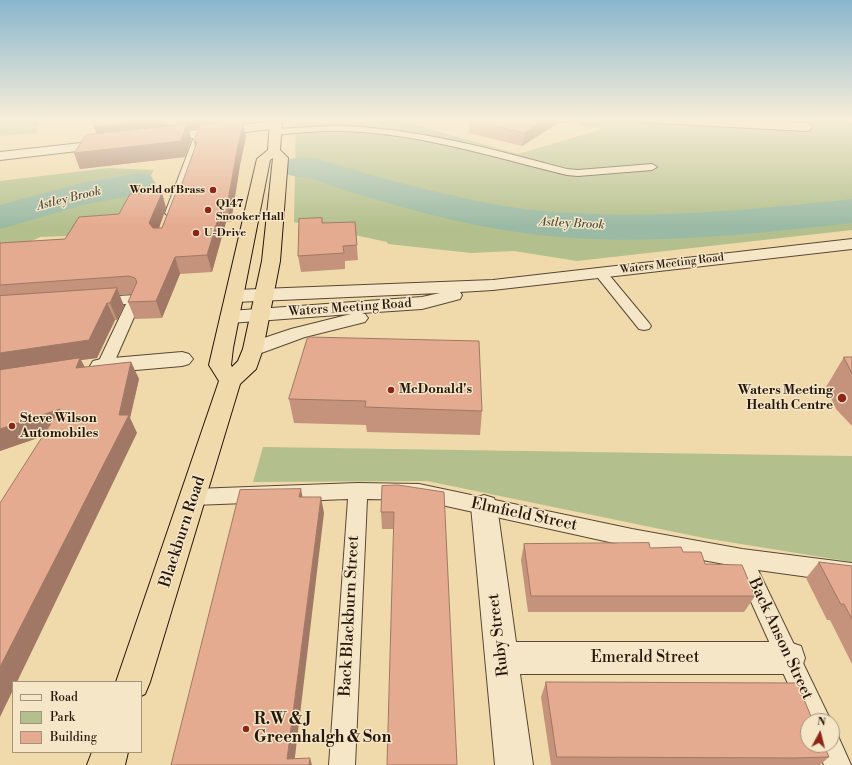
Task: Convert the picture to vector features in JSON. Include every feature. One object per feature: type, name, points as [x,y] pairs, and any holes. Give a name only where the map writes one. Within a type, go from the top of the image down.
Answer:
[{"type":"highway","points":[[230,381],[220,365],[264,159],[269,155]]},
{"type":"highway","name":"Blackburn Road","points":[[133,681],[194,497],[230,381],[248,364],[253,349],[271,261],[281,158],[278,155]]},
{"type":"highway","points":[[106,765],[110,753]]},
{"type":"street","points":[[0,156],[12,155]]},
{"type":"street","name":"Waters Meeting Road","points":[[235,296],[493,285],[852,244]]},
{"type":"street","name":"Waters Meeting Road","points":[[230,317],[422,303],[493,285]]},
{"type":"street","points":[[253,349],[298,333],[422,303]]},
{"type":"street","points":[[83,368],[182,359]]},
{"type":"street","name":"Ruby Street","points":[[484,506],[514,765]]},
{"type":"street","name":"Emerald Street","points":[[502,658],[789,658]]},
{"type":"lane","points":[[167,226],[192,155]]},
{"type":"lane","points":[[501,155],[573,172],[652,167]]},
{"type":"lane","points":[[600,273],[644,326]]},
{"type":"lane","points":[[88,302],[135,299],[106,365]]},
{"type":"lane","name":"Elmfield Street","points":[[194,497],[358,491],[418,492],[632,538],[742,558],[852,573]]},
{"type":"lane","name":"Back Blackburn Street","points":[[342,765],[358,491]]},
{"type":"lane","name":"Back Anson Street","points":[[742,558],[814,713]]},
{"type":"lane","points":[[833,753],[838,765]]},
{"type":"green space","points":[[295,155],[852,155],[852,230],[577,261],[514,251],[471,253],[388,244],[387,242],[294,222]]},
{"type":"green space","points":[[108,168],[154,170],[128,216],[68,236],[40,237],[0,256],[0,181]]},
{"type":"green space","points":[[263,447],[852,456],[852,562],[704,538],[427,481],[253,482]]},
{"type":"building","points":[[192,155],[236,155],[227,206],[222,206],[207,255],[175,257],[156,301],[128,302],[137,282],[135,278],[129,276],[0,285],[0,243],[65,239],[79,217],[119,214],[130,194],[162,193],[149,223],[153,228],[162,228],[176,192],[179,192]]},
{"type":"building","points":[[322,218],[322,223],[355,222],[357,245],[343,246],[344,253],[298,256],[299,219]]},
{"type":"building","points":[[117,288],[110,303],[107,303],[89,340],[0,353],[0,296]]},
{"type":"building","name":"McDonald's","points":[[308,337],[479,341],[482,411],[365,407],[366,401],[289,399]]},
{"type":"building","points":[[844,357],[852,357],[852,373]]},
{"type":"building","points":[[80,358],[76,368],[131,362],[119,415],[129,415],[0,667],[0,503],[60,409],[0,429],[0,370]]},
{"type":"building","points":[[398,485],[444,492],[457,765],[387,765],[394,512],[381,512],[382,486]]},
{"type":"building","points":[[301,489],[299,497],[321,497],[287,759],[310,758],[309,765],[171,765],[240,490]]},
{"type":"building","points":[[649,543],[650,548],[681,547],[683,552],[701,552],[705,564],[742,565],[755,596],[531,596],[524,544]]},
{"type":"building","points":[[819,562],[852,566],[852,619],[844,604],[841,604]]},
{"type":"building","points":[[546,682],[797,683],[810,713],[800,713],[800,753],[827,753],[829,757],[795,758],[557,757]]},
{"type":"waterway","name":"Astley Brook","points":[[298,167],[314,169],[359,183],[467,211],[513,220],[555,224],[620,227],[687,226],[852,211]]},
{"type":"waterway","name":"Astley Brook","points":[[0,217],[82,194],[138,184]]},
{"type":"place","name":"World of Brass","points":[[213,190]]},
{"type":"place","name":"Q147 Snooker Hall","points":[[208,210]]},
{"type":"place","name":"U-Drive","points":[[196,233]]},
{"type":"place","name":"McDonald's","points":[[391,390]]},
{"type":"place","name":"Waters Meeting Health Centre","points":[[842,398]]},
{"type":"place","name":"Steve Wilson Automobiles","points":[[12,426]]},
{"type":"place","name":"R.W & J Greenhalgh & Son","points":[[246,729]]}]
